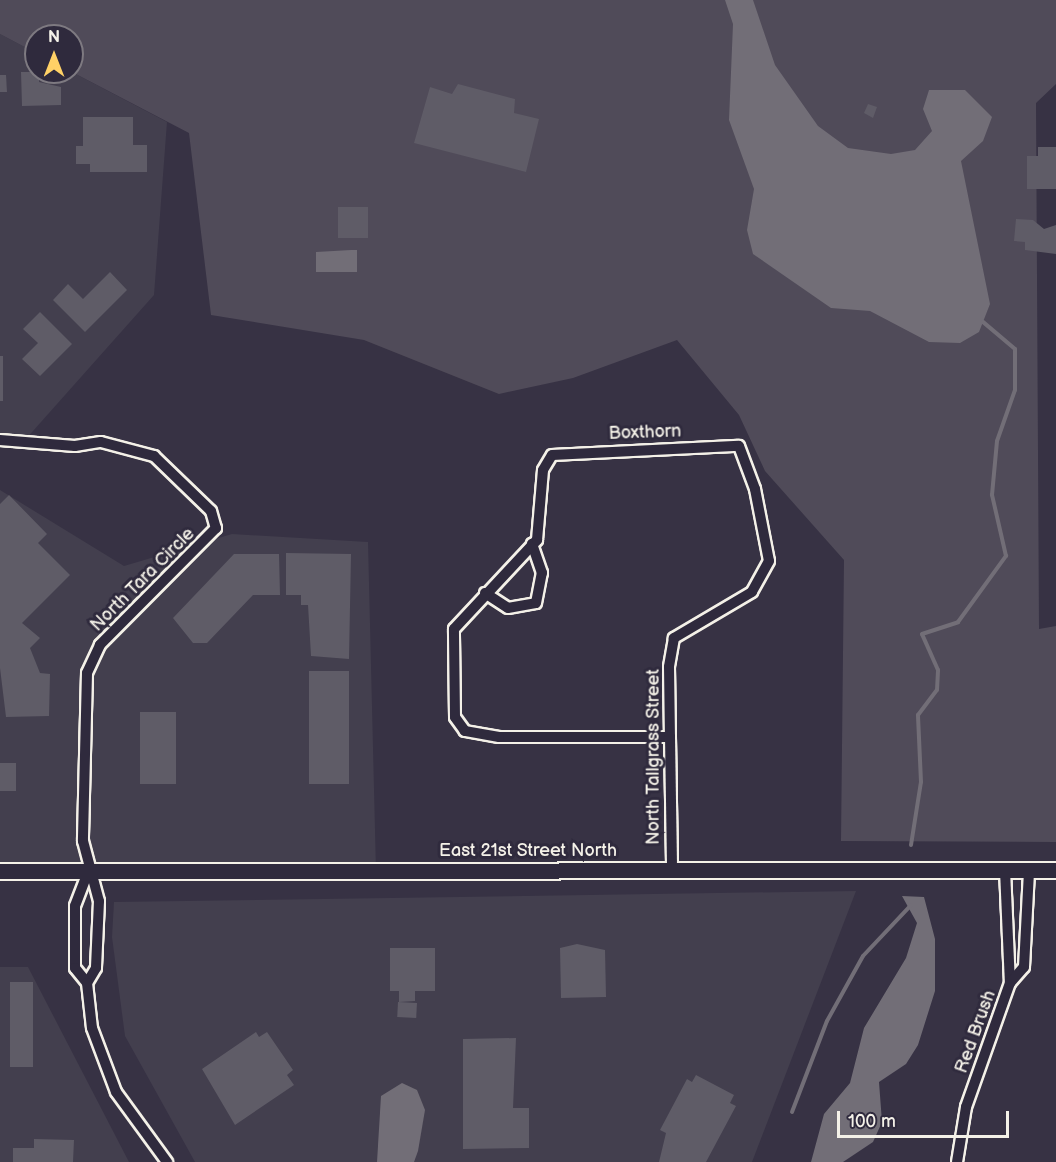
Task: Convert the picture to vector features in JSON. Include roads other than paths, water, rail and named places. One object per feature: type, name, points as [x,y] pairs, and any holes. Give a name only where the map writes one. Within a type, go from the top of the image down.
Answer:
[{"type":"main road","name":"East 21st Street North","points":[[0,872],[1056,870]]},
{"type":"street","name":"North Tara Circle","points":[[0,440],[75,446],[101,442],[154,456],[214,518],[211,536],[100,645],[87,673],[83,841],[88,872]]},
{"type":"street","name":"Boxthorn","points":[[532,544],[542,518],[543,470],[552,454],[739,446]]},
{"type":"street","name":"North Tallgrass Street","points":[[672,870],[670,737],[674,638],[752,592],[769,561],[755,489],[739,446]]},
{"type":"street","points":[[485,593],[508,608],[536,603],[542,573],[532,544],[485,593],[454,628],[454,717],[468,732],[499,738],[670,737]]},
{"type":"street","name":"Red Brush","points":[[1005,870],[1010,983]]},
{"type":"street","name":"Red Brush","points":[[957,1162],[966,1107],[1010,983],[1024,967],[1029,945],[1029,870]]},
{"type":"street","points":[[88,872],[75,906],[75,968],[87,983],[92,1028],[116,1092],[167,1162]]},
{"type":"street","points":[[87,983],[96,968],[99,901],[88,872]]},
{"type":"waterway","points":[[911,845],[921,782],[918,715],[937,690],[938,670],[922,634],[958,622],[1006,556],[992,495],[997,441],[1015,390],[1015,349],[983,322]]},
{"type":"waterway","points":[[792,1112],[827,1021],[863,956],[911,905]]}]
